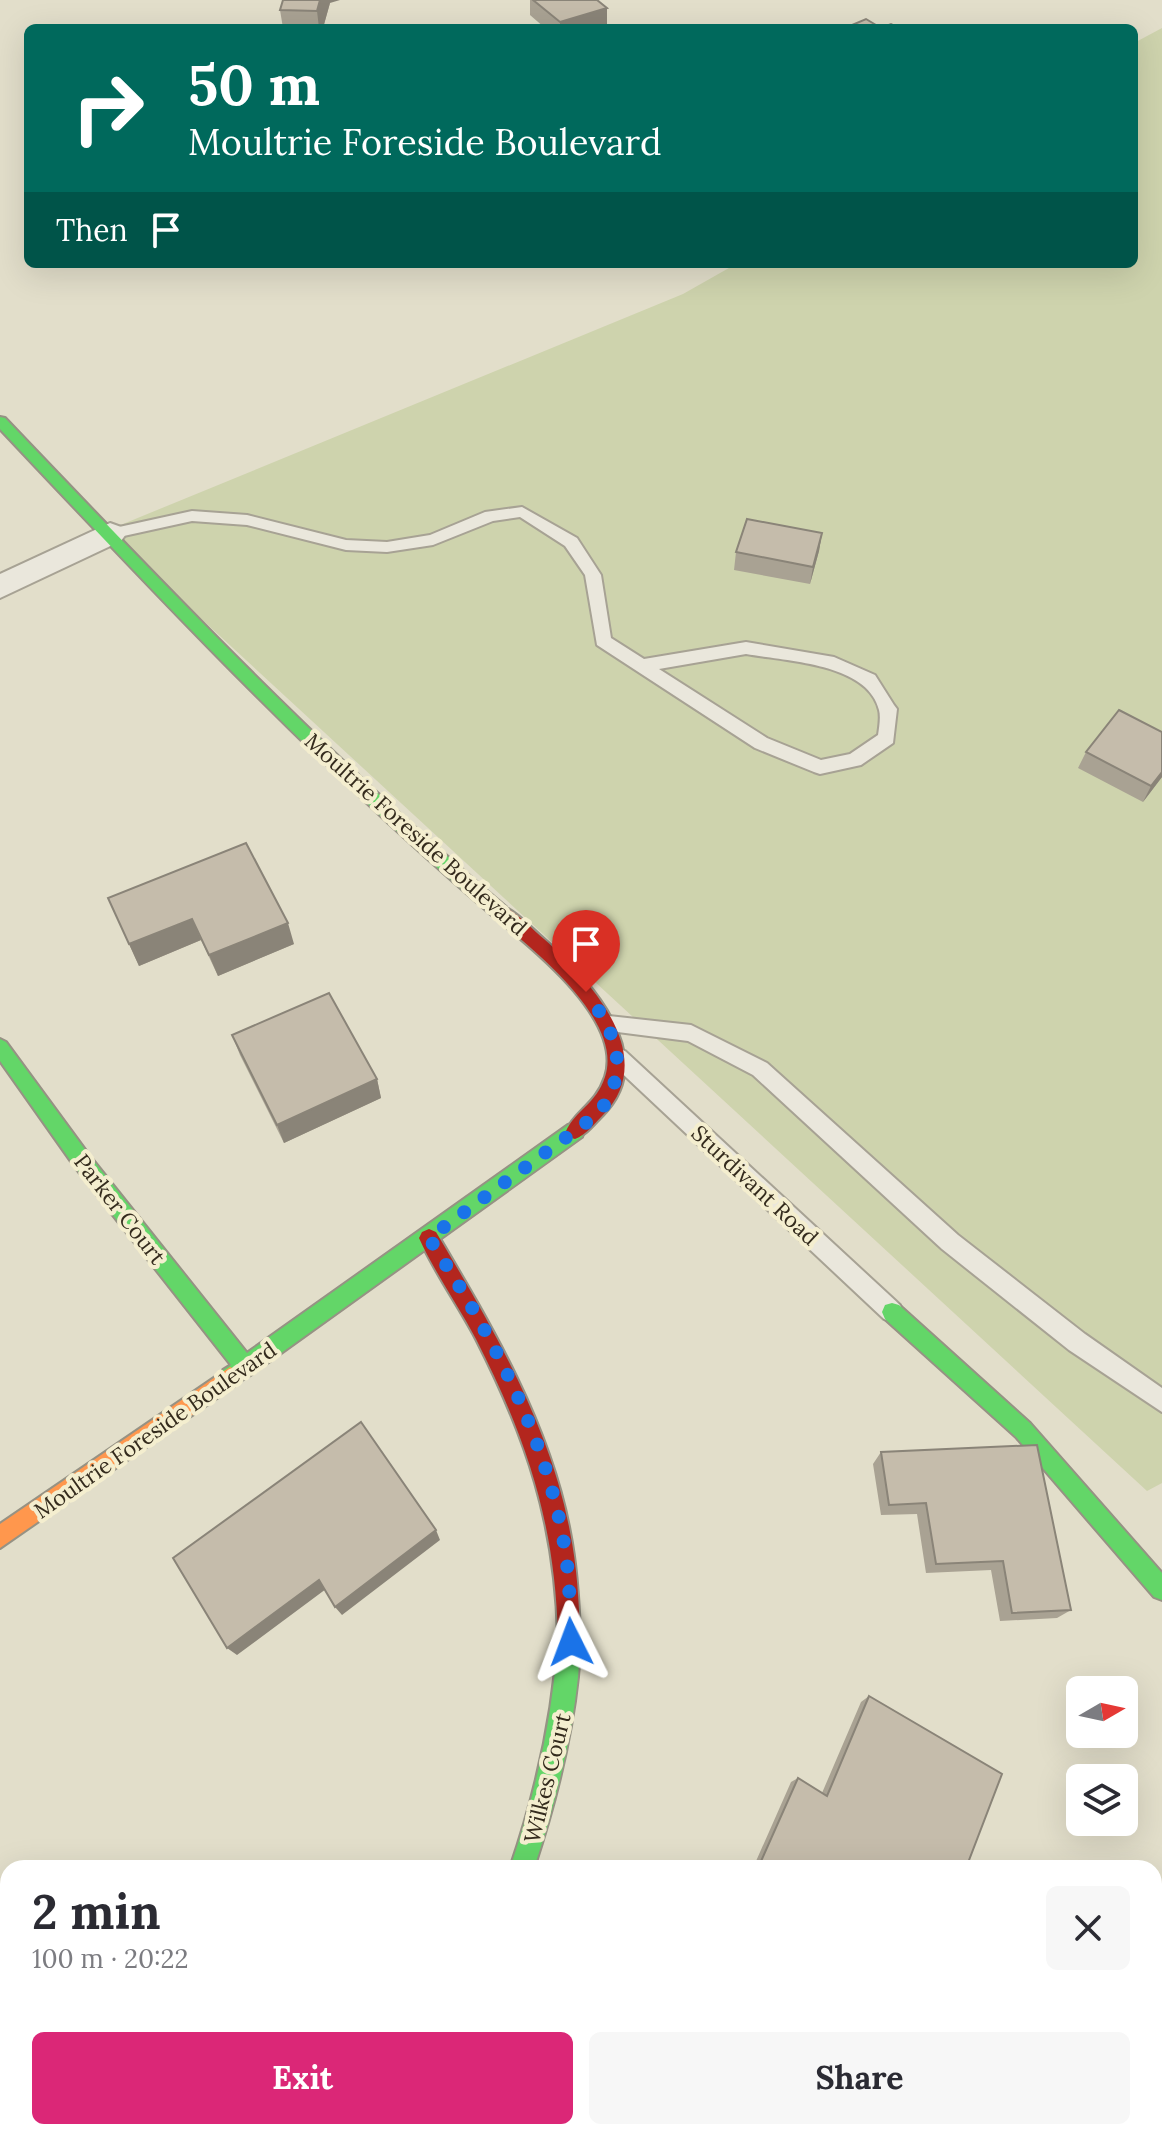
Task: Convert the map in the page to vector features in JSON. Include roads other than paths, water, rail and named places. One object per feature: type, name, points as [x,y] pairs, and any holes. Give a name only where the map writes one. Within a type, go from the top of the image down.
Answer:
[{"type":"street","name":"Moultrie Foreside Boulevard","points":[[0,421],[220,652],[358,786],[529,935],[586,992],[609,1024],[618,1057],[615,1081],[598,1114],[429,1238],[0,1537]]},
{"type":"street","points":[[0,587],[110,534]]},
{"type":"street","name":"Parker Court","points":[[0,1047],[82,1161],[245,1367]]},
{"type":"street","name":"Wilkes Court","points":[[429,1238],[476,1310],[517,1392],[550,1484],[566,1557],[571,1642],[563,1732],[540,1824],[525,1860]]},
{"type":"street","points":[[892,1312],[1023,1430],[1162,1589]]},
{"type":"lane","points":[[110,534],[192,516],[247,520],[346,545],[387,547],[433,540],[490,516],[522,512],[571,542],[593,575],[603,641],[645,665],[761,743],[820,767],[855,760],[887,738],[888,709],[869,679],[834,663],[746,648],[645,665]]},
{"type":"lane","points":[[609,1024],[691,1033],[760,1069],[950,1242],[1008,1289],[1162,1401]]},
{"type":"lane","name":"Sturdivant Road","points":[[618,1057],[892,1312]]}]
